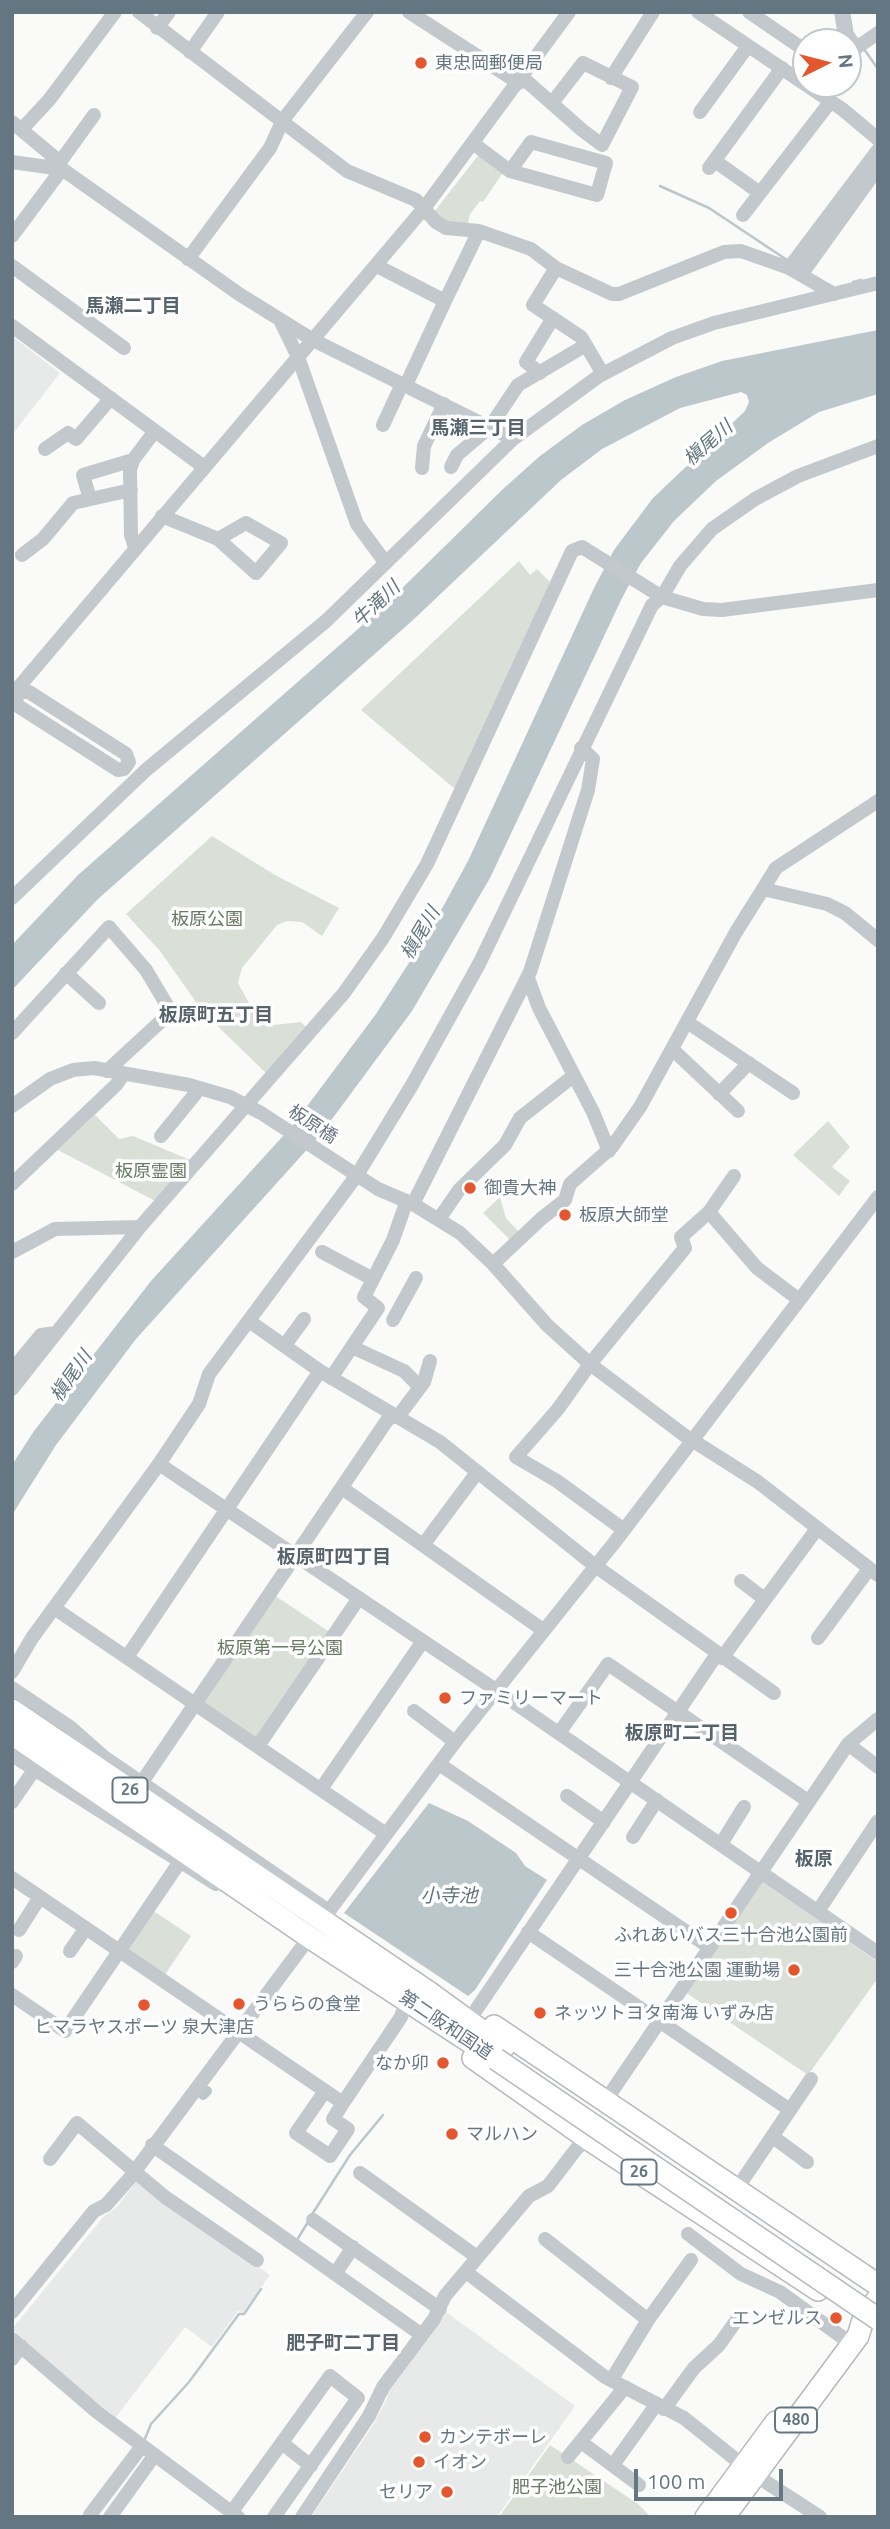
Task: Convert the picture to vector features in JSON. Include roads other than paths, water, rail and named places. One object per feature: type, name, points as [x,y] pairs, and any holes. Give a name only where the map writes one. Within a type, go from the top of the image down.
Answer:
[{"type":"highway","name":"第二阪和国道","points":[[12,1710],[242,1877],[258,1901],[309,1937],[416,1998],[878,2300]]},
{"type":"highway","name":"第二阪和国道","points":[[12,1734],[242,1877],[321,1919],[416,1998],[474,2013],[606,2099],[878,2285]]},
{"type":"highway","name":"26","points":[[416,1998],[435,2031],[589,2139],[873,2323]]},
{"type":"highway","name":"第二阪和国道","points":[[500,2053],[873,2323]]},
{"type":"highway","name":"480","points":[[706,2517],[748,2477],[858,2336],[873,2323],[878,2300]]},
{"type":"highway","name":"480","points":[[724,2517],[848,2329],[873,2323]]},
{"type":"highway","name":"480","points":[[695,2517],[726,2474],[748,2477]]},
{"type":"highway","name":"480","points":[[733,2517],[748,2477]]},
{"type":"street","points":[[115,12],[49,100],[17,126],[61,166],[188,259],[313,340],[513,439]]},
{"type":"street","points":[[139,12],[347,171],[425,207],[436,222],[446,228],[479,231],[531,248],[556,268],[612,294],[619,294],[724,252],[741,251],[795,272],[834,294]]},
{"type":"street","points":[[157,28],[169,12]]},
{"type":"street","points":[[190,52],[218,12]]},
{"type":"street","points":[[188,259],[270,148],[282,120],[366,12]]},
{"type":"street","points":[[409,12],[521,81],[602,145],[632,87],[583,63],[552,103]]},
{"type":"street","points":[[13,693],[425,207],[521,81],[569,12]]},
{"type":"street","points":[[611,78],[653,12]]},
{"type":"street","points":[[698,12],[831,102],[878,139]]},
{"type":"street","points":[[749,12],[792,41]]},
{"type":"street","points":[[862,46],[878,33]]},
{"type":"street","points":[[700,112],[748,46]]},
{"type":"street","points":[[760,193],[712,164],[782,68]]},
{"type":"street","points":[[743,215],[831,102]]},
{"type":"street","points":[[12,236],[94,115]]},
{"type":"street","points":[[576,154],[582,130]]},
{"type":"street","points":[[474,144],[510,171],[597,195],[606,163],[531,142],[510,171]]},
{"type":"street","points":[[795,272],[878,150]]},
{"type":"street","points":[[12,162],[61,166]]},
{"type":"street","points":[[817,242],[878,168]]},
{"type":"street","points":[[383,425],[479,231]]},
{"type":"street","points":[[377,265],[445,300]]},
{"type":"street","points":[[12,266],[124,348]]},
{"type":"street","points":[[556,268],[533,305],[582,337],[603,374]]},
{"type":"street","points":[[12,898],[146,770],[326,621],[513,439],[603,374],[693,331],[878,283]]},
{"type":"street","points":[[279,318],[298,357],[325,432],[328,451],[357,524],[385,562]]},
{"type":"street","points":[[540,373],[526,362],[553,318]]},
{"type":"street","points":[[12,326],[204,467]]},
{"type":"street","points":[[451,467],[457,455],[490,427],[518,385],[586,345]]},
{"type":"street","points":[[46,449],[68,433],[76,439],[111,398]]},
{"type":"street","points":[[422,468],[424,446],[444,404]]},
{"type":"street","points":[[135,548],[131,536],[133,460],[155,431]]},
{"type":"street","points":[[12,1672],[54,1608],[159,1464],[199,1404],[209,1374],[357,1175],[412,1085],[479,964],[581,748],[659,594],[712,529],[755,499],[797,476],[878,446]]},
{"type":"street","points":[[90,499],[83,475],[133,460]]},
{"type":"street","points":[[22,555],[43,539],[73,503],[131,490]]},
{"type":"street","points":[[162,516],[218,539]]},
{"type":"street","points":[[12,1390],[140,1227],[344,993],[383,938],[432,852],[570,554],[582,547],[659,594],[703,609],[722,610],[878,590]]},
{"type":"street","points":[[29,692],[126,754],[129,762],[124,769],[118,770],[18,706],[13,693],[29,692]]},
{"type":"street","points":[[127,1657],[227,1508],[326,1374],[352,1347],[378,1307],[364,1297],[528,978],[555,903],[589,790],[593,760],[581,748]]},
{"type":"street","points":[[493,1264],[565,1200],[570,1184],[609,1151],[640,1107],[736,932],[776,867],[878,801]]},
{"type":"street","points":[[763,889],[836,908],[878,940]]},
{"type":"street","points":[[12,1033],[109,927],[146,970],[171,1012],[107,1070]]},
{"type":"street","points":[[66,973],[99,1003]]},
{"type":"street","points":[[528,978],[572,1077],[593,1112],[609,1151]]},
{"type":"street","points":[[687,1022],[793,1093]]},
{"type":"street","points":[[673,1049],[738,1111]]},
{"type":"street","points":[[719,1094],[749,1063]]},
{"type":"street","name":"板原橋","points":[[12,1106],[50,1079],[73,1070],[107,1070],[200,1088],[230,1097],[261,1113],[357,1175],[460,1233],[493,1264],[547,1325],[590,1364],[758,1482],[816,1530],[874,1572]]},
{"type":"street","points":[[12,1184],[116,1085],[124,1074]]},
{"type":"street","points":[[439,1219],[459,1190],[505,1145],[520,1118],[572,1077]]},
{"type":"street","points":[[162,1130],[200,1088]]},
{"type":"street","points":[[624,1530],[557,1481],[516,1457],[558,1409],[590,1364],[685,1248],[681,1237],[709,1212],[734,1176]]},
{"type":"street","points":[[12,2312],[94,2211],[106,2205],[137,2173],[152,2145],[455,1742],[624,1530],[691,1437],[878,1196]]},
{"type":"street","points":[[709,1212],[757,1268],[798,1299]]},
{"type":"street","points":[[12,1252],[55,1229],[140,1227]]},
{"type":"street","points":[[322,1252],[373,1279]]},
{"type":"street","points":[[376,1311],[397,1322],[416,1278]]},
{"type":"street","points":[[285,1345],[304,1319]]},
{"type":"street","points":[[249,1321],[326,1374],[440,1442],[476,1474],[594,1565],[774,1693]]},
{"type":"street","points":[[12,1370],[17,1354],[41,1335],[55,1333]]},
{"type":"street","points":[[352,1347],[404,1371],[420,1387]]},
{"type":"street","points":[[142,1782],[388,1419],[395,1416],[420,1387],[427,1376],[430,1362]]},
{"type":"street","points":[[159,1464],[876,1948]]},
{"type":"street","points":[[423,1545],[476,1474]]},
{"type":"street","points":[[342,1488],[542,1630]]},
{"type":"street","points":[[474,2013],[678,1713],[816,1530]]},
{"type":"street","points":[[818,1638],[874,1572]]},
{"type":"street","points":[[741,1581],[763,1598]]},
{"type":"street","points":[[258,1746],[359,1598]]},
{"type":"street","points":[[54,1608],[386,1834]]},
{"type":"street","points":[[321,1789],[423,1642]]},
{"type":"street","points":[[559,1733],[608,1664],[808,1801]]},
{"type":"street","points":[[12,1688],[323,1907],[321,1919]]},
{"type":"street","points":[[414,1711],[455,1742]]},
{"type":"street","points":[[606,2099],[848,1744],[878,1719]]},
{"type":"street","points":[[848,1744],[878,1767]]},
{"type":"street","points":[[12,1755],[241,1900],[258,1901]]},
{"type":"street","points":[[439,1764],[709,1947]]},
{"type":"street","points":[[12,1802],[34,1770]]},
{"type":"street","points":[[567,1796],[604,1822]]},
{"type":"street","points":[[633,1837],[657,1800]]},
{"type":"street","points":[[720,1844],[745,1808]]},
{"type":"street","points":[[818,1911],[878,1821]]},
{"type":"street","points":[[12,1995],[65,2031],[179,1863]]},
{"type":"street","points":[[12,1878],[343,2103]]},
{"type":"street","points":[[19,1930],[40,1897]]},
{"type":"street","points":[[70,1951],[86,1928]]},
{"type":"street","points":[[528,1932],[790,2110]]},
{"type":"street","points":[[325,2091],[296,2133],[330,2156],[348,2129],[333,2119],[416,1998]]},
{"type":"street","points":[[736,2190],[811,2079]]},
{"type":"street","points":[[53,2149],[76,2123],[91,2141],[211,2221],[257,2260]]},
{"type":"street","points":[[773,2137],[807,2162]]},
{"type":"street","points":[[302,2517],[374,2406],[383,2387],[440,2309],[445,2296],[529,2196],[548,2186],[577,2148],[589,2139]]},
{"type":"street","points":[[152,2145],[422,2335]]},
{"type":"street","points":[[360,2173],[397,2193],[477,2258]]},
{"type":"street","points":[[313,2220],[440,2309]]},
{"type":"street","points":[[688,2234],[741,2274],[780,2292],[842,2337]]},
{"type":"street","points":[[545,2239],[614,2286],[648,2320]]},
{"type":"street","points":[[335,2274],[353,2247]]},
{"type":"street","points":[[612,2379],[648,2320],[691,2260]]},
{"type":"street","points":[[466,2272],[625,2388],[694,2426],[748,2477],[820,2517]]},
{"type":"street","points":[[613,2465],[694,2368],[719,2345],[736,2321]]},
{"type":"street","points":[[12,2359],[17,2343],[154,2456],[234,2515],[330,2376],[358,2398],[274,2517]]},
{"type":"street","points":[[568,2457],[625,2388]]},
{"type":"street","points":[[581,2442],[639,2485]]},
{"type":"street","points":[[282,2443],[311,2466]]},
{"type":"street","points":[[90,2515],[142,2446]]},
{"type":"street","points":[[110,2517],[154,2456]]},
{"type":"water","points":[[878,330],[878,394],[819,412],[768,443],[716,481],[674,521],[641,563],[490,878],[412,1011],[321,1134],[136,1339],[56,1445],[12,1515],[12,1465],[34,1431],[151,1281],[293,1125],[376,1014],[432,927],[468,861],[614,550],[653,498],[745,411],[749,402],[747,395],[741,392],[680,408],[602,449],[561,480],[413,620],[98,899],[12,990],[12,945],[78,875],[383,607],[503,489],[540,456],[582,425],[625,400],[676,377],[722,361]]},
{"type":"water","name":"小寺池","points":[[429,1803],[468,1821],[516,1853],[525,1866],[547,1880],[475,1990],[468,1996],[344,1913]]},
{"type":"waterway","points":[[849,12],[852,28]]},
{"type":"waterway","points":[[864,49],[878,69]]},
{"type":"waterway","points":[[660,186],[709,208],[787,260]]},
{"type":"waterway","points":[[853,282],[861,280]]},
{"type":"waterway","points":[[203,2095],[207,2091]]},
{"type":"waterway","points":[[311,2216],[350,2155],[383,2115]]},
{"type":"waterway","points":[[297,2240],[308,2222]]},
{"type":"waterway","points":[[144,2441],[151,2424],[189,2382],[261,2289]]},
{"type":"place","name":"東忠岡郵便局","points":[[421,63]]},
{"type":"place","name":"御貴大神","points":[[470,1188]]},
{"type":"place","name":"板原大師堂","points":[[565,1215]]},
{"type":"place","name":"ファミリーマート","points":[[445,1698]]},
{"type":"place","name":"ふれあいバス三十合池公園前","points":[[731,1913]]},
{"type":"place","name":"三十合池公園 運動場","points":[[794,1970]]},
{"type":"place","name":"うららの食堂","points":[[239,2004]]},
{"type":"place","name":"ヒマラヤスポーツ 泉大津店","points":[[144,2005]]},
{"type":"place","name":"ネッツトヨタ南海 いずみ店","points":[[540,2013]]},
{"type":"place","name":"なか卯","points":[[443,2063]]},
{"type":"place","name":"マルハン","points":[[452,2134]]},
{"type":"place","name":"エンゼルス","points":[[836,2318]]},
{"type":"place","name":"カンテボーレ","points":[[425,2437]]},
{"type":"place","name":"イオン","points":[[419,2462]]},
{"type":"place","name":"セリア","points":[[447,2492]]},
{"type":"district","name":"馬瀬二丁目","points":[[133,306]]},
{"type":"district","name":"馬瀬三丁目","points":[[478,428]]},
{"type":"district","name":"板原町五丁目","points":[[216,1015]]},
{"type":"district","name":"板原町四丁目","points":[[334,1557]]},
{"type":"district","name":"板原町二丁目","points":[[682,1733]]},
{"type":"district","name":"板原","points":[[814,1859]]},
{"type":"district","name":"肥子町二丁目","points":[[343,2343]]},
{"type":"water label","name":"槇尾川","points":[[708,443]]},
{"type":"water label","name":"牛滝川","points":[[376,604]]},
{"type":"water label","name":"槇尾川","points":[[420,933]]},
{"type":"water label","name":"槇尾川","points":[[71,1376]]},
{"type":"park label","name":"板原公園","points":[[207,919]]},
{"type":"park label","name":"板原霊園","points":[[151,1171]]},
{"type":"park label","name":"板原第一号公園","points":[[280,1648]]},
{"type":"park label","name":"肥子池公園","points":[[557,2487]]}]
